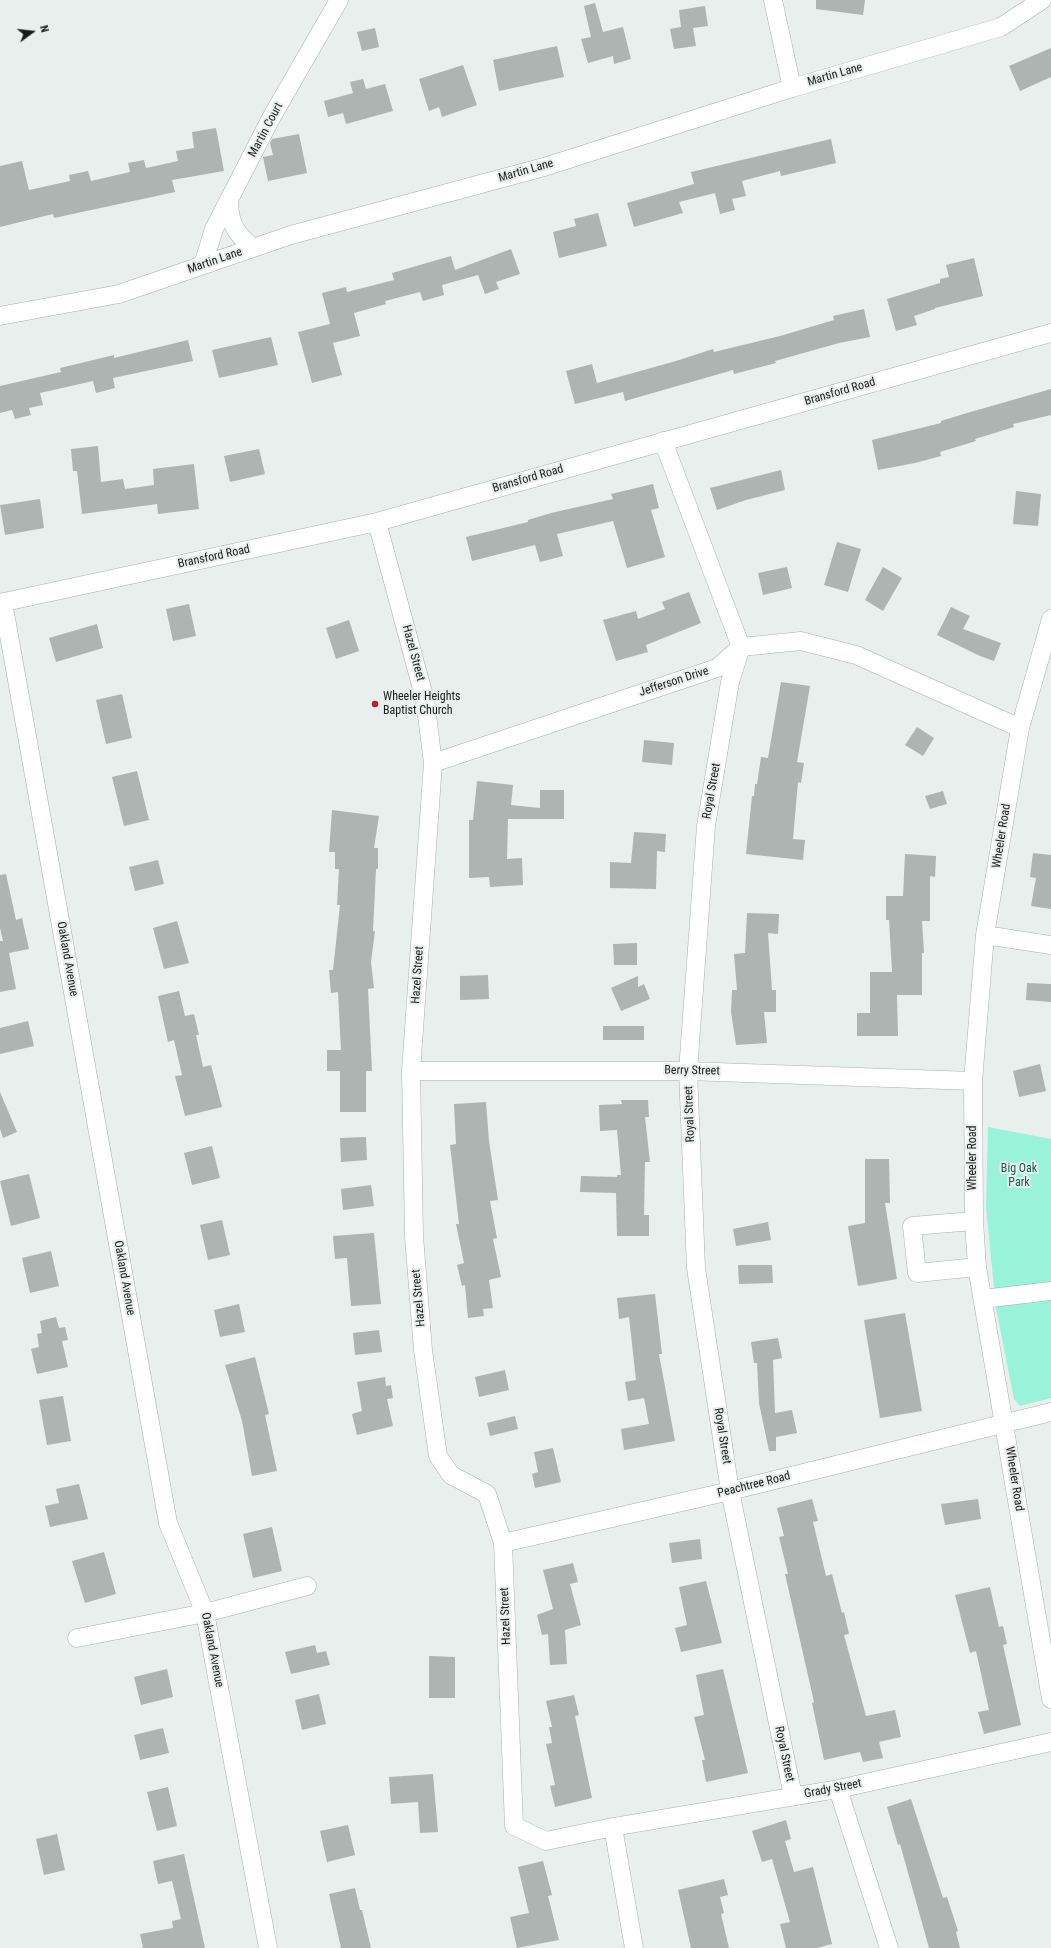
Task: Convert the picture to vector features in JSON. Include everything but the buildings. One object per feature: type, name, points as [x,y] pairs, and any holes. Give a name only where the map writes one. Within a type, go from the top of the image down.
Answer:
[{"type":"street","name":"Martin Court","points":[[203,265],[214,229],[229,199],[271,118],[339,0]]},
{"type":"street","points":[[773,0],[792,88]]},
{"type":"street","name":"Martin Lane","points":[[0,316],[119,294],[291,235],[544,167],[792,88],[1001,27],[1042,0]]},
{"type":"street","points":[[229,199],[232,222],[238,235],[252,248]]},
{"type":"street","name":"Bransford Road","points":[[2,602],[377,522],[1051,333]]},
{"type":"street","points":[[664,441],[741,647],[801,641],[856,654],[1020,728]]},
{"type":"street","name":"Hazel Street","points":[[377,522],[425,700],[433,763],[411,1071],[414,1236],[423,1350],[438,1456],[451,1475],[487,1494],[503,1543],[514,1826],[546,1841],[613,1827]]},
{"type":"street","name":"Oakland Avenue","points":[[2,602],[168,1523],[206,1613],[268,1948]]},
{"type":"street","name":"Wheeler Road","points":[[1051,619],[1020,728],[985,935],[973,1080],[974,1221],[977,1267],[1051,1699]]},
{"type":"street","name":"Jefferson Drive","points":[[433,763],[717,668],[741,647]]},
{"type":"street","name":"Royal Street","points":[[741,647],[730,682],[706,826],[688,1071],[696,1268],[730,1491],[793,1796]]},
{"type":"street","points":[[985,935],[1051,945]]},
{"type":"street","name":"Berry Street","points":[[411,1071],[688,1071],[973,1080]]},
{"type":"street","points":[[974,1221],[912,1226],[917,1273],[977,1267]]},
{"type":"street","points":[[983,1299],[1051,1291]]},
{"type":"street","name":"Peachtree Road","points":[[503,1543],[730,1491],[1051,1412]]},
{"type":"street","points":[[77,1638],[206,1613],[307,1586]]},
{"type":"street","name":"Grady Street","points":[[613,1827],[838,1789],[1051,1742]]},
{"type":"street","points":[[838,1789],[890,1948]]},
{"type":"street","points":[[613,1827],[634,1948]]},
{"type":"green space","name":"Big Oak Park","points":[[988,1127],[1051,1139],[1051,1398],[1020,1406],[1014,1399],[996,1308],[986,1207]]},
{"type":"place","name":"Wheeler Heights Baptist Church","points":[[375,704]]}]
